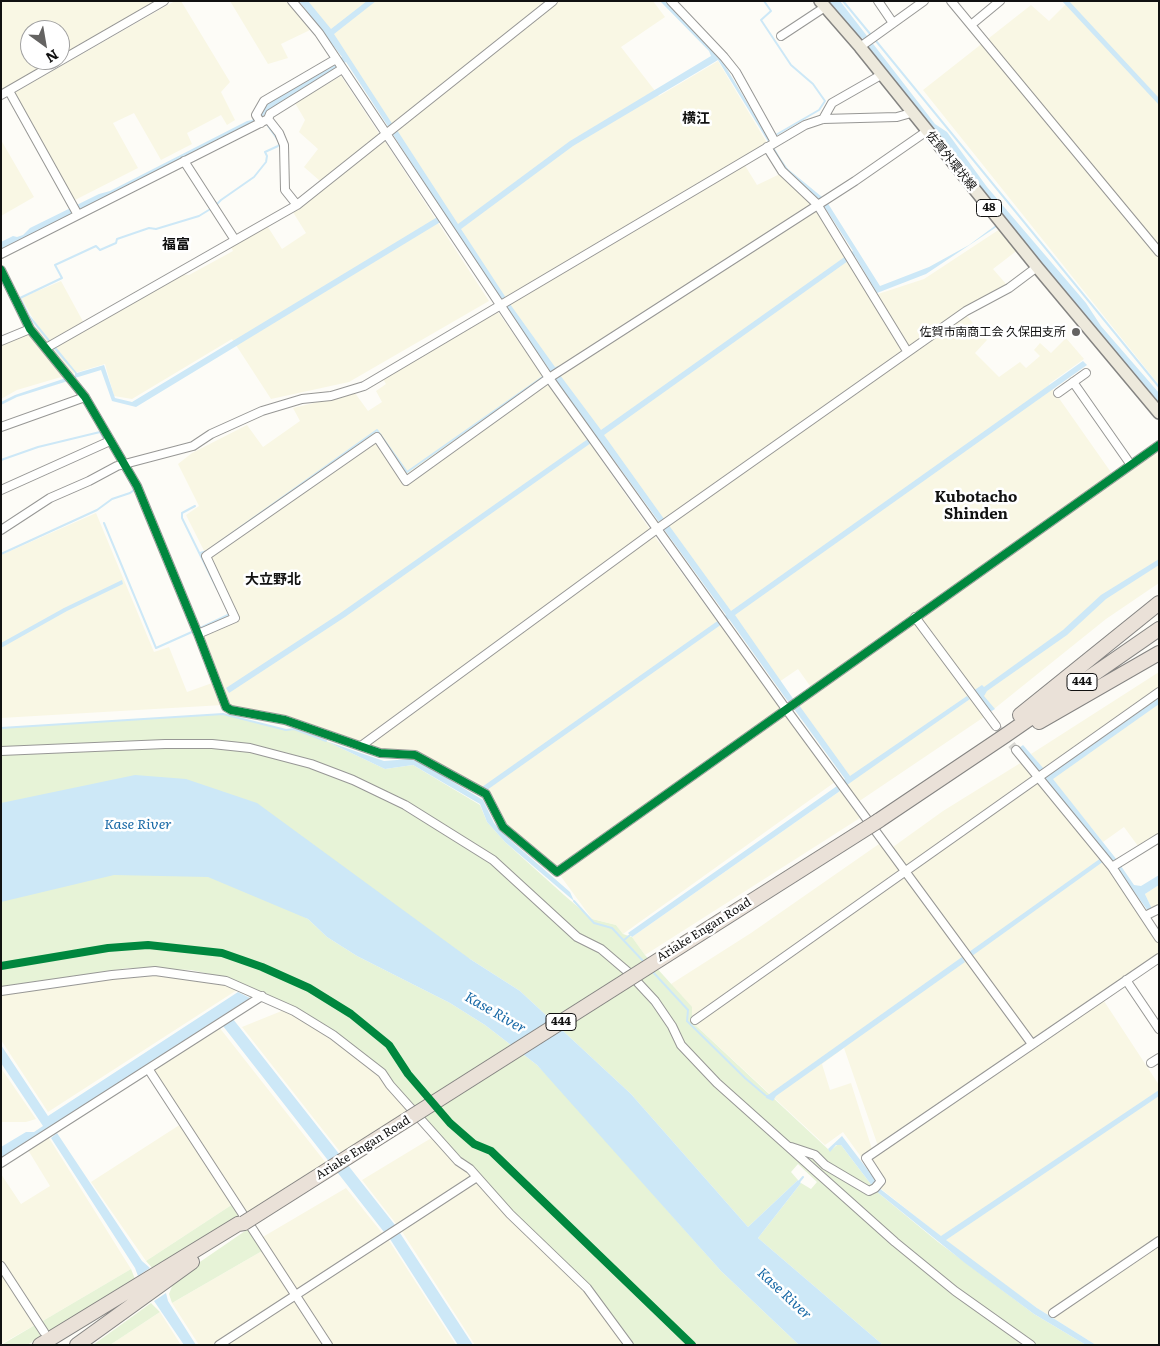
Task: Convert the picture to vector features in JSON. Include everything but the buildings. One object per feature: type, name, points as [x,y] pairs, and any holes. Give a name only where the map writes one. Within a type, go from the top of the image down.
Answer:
[{"type":"highway","points":[[1001,731],[1159,603]]},
{"type":"highway","name":"Ariake Engan Road","points":[[244,1223],[878,821],[1001,731],[1159,629]]},
{"type":"highway","points":[[1001,731],[1023,731],[1159,653]]},
{"type":"highway","points":[[42,1338],[238,1224],[244,1223]]},
{"type":"highway","points":[[77,1345],[117,1314],[241,1228],[244,1223]]},
{"type":"main road","name":"佐賀外環状線","points":[[822,4],[865,44],[881,75],[911,113],[1036,267],[1159,413]]},
{"type":"street","points":[[78,215],[5,93],[164,1]]},
{"type":"street","points":[[292,1],[319,33],[342,69],[390,131],[441,218],[498,305],[553,375],[593,440],[1032,1044]]},
{"type":"street","points":[[50,346],[297,205],[553,1]]},
{"type":"street","points":[[672,1],[730,64],[773,139]]},
{"type":"street","points":[[878,1],[893,23]]},
{"type":"street","points":[[865,44],[924,1]]},
{"type":"street","points":[[951,1],[1159,252]]},
{"type":"street","points":[[970,25],[1000,1]]},
{"type":"street","points":[[781,36],[822,4]]},
{"type":"street","points":[[297,205],[285,190],[284,146],[279,133],[256,115],[264,101],[336,59]]},
{"type":"street","points":[[1,254],[265,121],[270,114],[342,69]]},
{"type":"street","points":[[823,119],[832,103],[881,75]]},
{"type":"street","points":[[1,530],[50,498],[121,465],[193,446],[211,434],[262,411],[302,399],[331,396],[364,386],[767,146],[773,139],[823,119],[897,117],[911,113]]},
{"type":"street","points":[[197,631],[235,618],[206,556],[376,437],[406,481],[553,375],[820,202],[855,182],[927,131]]},
{"type":"street","points":[[767,146],[782,172],[820,202],[907,351]]},
{"type":"street","points":[[184,162],[234,240]]},
{"type":"street","points":[[360,746],[658,528],[907,351],[966,311],[1009,288],[1036,267]]},
{"type":"street","points":[[1,270],[30,329],[50,346],[85,397],[107,443],[137,486],[226,707],[231,710],[285,720],[380,754],[415,754],[486,794],[503,826],[557,872],[1159,445]]},
{"type":"street","points":[[1,341],[30,329]]},
{"type":"street","points":[[1058,393],[1086,373]]},
{"type":"street","points":[[1073,382],[1131,465]]},
{"type":"street","points":[[1,427],[85,397]]},
{"type":"street","points":[[1,490],[107,443]]},
{"type":"street","points":[[915,617],[1001,731]]},
{"type":"street","points":[[695,1020],[904,870],[1159,692]]},
{"type":"street","points":[[1,751],[165,744],[212,744],[250,748],[311,764],[353,780],[405,805],[493,860],[577,937],[601,949],[628,972],[655,1001],[672,1026],[681,1045],[717,1083],[895,1242],[948,1285],[1031,1345]]},
{"type":"street","points":[[1016,750],[1112,867],[1159,938]]},
{"type":"street","points":[[1112,867],[1159,838]]},
{"type":"street","points":[[1145,916],[1159,909]]},
{"type":"street","points":[[787,1145],[815,1155],[825,1165],[869,1191],[881,1181],[866,1158],[1159,958]]},
{"type":"street","points":[[1,991],[112,974],[154,971],[226,981],[294,1011],[333,1036],[382,1073],[390,1085],[458,1161],[477,1177],[510,1214],[587,1288],[629,1345]]},
{"type":"street","points":[[1126,980],[1159,1029]]},
{"type":"street","points":[[1,1164],[49,1135],[262,996]]},
{"type":"street","points":[[1151,1063],[1159,1058]]},
{"type":"street","points":[[149,1070],[328,1345]]},
{"type":"street","points":[[219,1345],[477,1177]]},
{"type":"street","points":[[1053,1313],[1159,1241]]},
{"type":"street","points":[[1,1266],[42,1338]]},
{"type":"shaded area","points":[[1,1],[157,1],[70,51],[70,20],[20,20],[20,70],[38,70],[1,91]]},
{"type":"shaded area","points":[[175,1],[181,1],[230,82],[221,92],[235,120],[227,125],[221,115],[187,133],[192,144],[161,160],[134,113],[113,123],[138,168],[73,201],[14,93],[54,70],[70,70],[70,61]]},
{"type":"shaded area","points":[[230,1],[286,1],[310,30],[281,44],[288,58],[268,64]]},
{"type":"shaded area","points":[[304,1],[653,1],[665,17],[621,47],[659,96],[718,61],[767,143],[741,159],[757,185],[782,173],[812,202],[872,296],[924,279],[1000,229],[1019,249],[993,269],[1007,285],[962,310],[987,340],[975,353],[999,377],[1020,362],[1026,368],[1040,356],[1034,350],[1040,343],[1051,353],[1066,338],[1084,359],[1049,384],[1115,478],[1159,448],[1159,583],[1106,619],[984,717],[858,802],[847,785],[847,780],[796,708],[815,693],[798,669],[779,682],[508,309],[331,34]]},
{"type":"shaded area","points":[[1069,1],[1159,1],[1159,385],[923,90],[1031,5],[1049,21]]},
{"type":"shaded area","points":[[341,76],[380,135],[320,181],[304,167],[318,149],[299,132],[305,120],[295,103]]},
{"type":"shaded area","points":[[1,140],[34,197],[1,216]]},
{"type":"shaded area","points":[[384,140],[489,301],[349,382],[271,399],[232,339],[132,399],[114,396],[105,364],[17,390],[1,399],[1,343],[38,327],[21,298],[61,281],[86,327],[179,274],[189,275],[233,251],[230,245],[266,224],[282,249],[306,233],[291,209]]},
{"type":"shaded area","points":[[498,312],[653,534],[835,782],[623,934],[616,925],[592,919],[554,867],[504,824],[488,792],[416,750],[380,749],[287,717],[228,705],[201,634],[238,618],[186,515],[199,506],[178,464],[192,453],[247,425],[263,447],[300,421],[293,408],[355,393],[368,411],[382,402],[376,391],[386,384],[382,377]]},
{"type":"shaded area","points":[[96,513],[154,652],[169,647],[187,692],[215,682],[223,705],[1,718],[1,555]]},
{"type":"shaded area","points":[[1159,672],[1159,833],[1138,846],[1124,827],[1103,842],[1031,754]]},
{"type":"shaded area","points":[[1022,762],[1102,860],[1159,943],[1159,955],[878,1146],[844,1048],[822,1064],[830,1090],[851,1083],[872,1149],[861,1157],[843,1132],[825,1145],[692,1022],[671,984],[751,933],[879,844],[886,852],[943,811]]},
{"type":"shaded area","points":[[840,791],[860,818],[645,955],[632,937]]},
{"type":"shaded area","points":[[1159,885],[1159,906],[1152,909],[1145,894]]},
{"type":"shaded area","points":[[153,975],[225,984],[237,990],[48,1112],[1,1040],[1,994],[110,978]]},
{"type":"shaded area","points":[[1104,1001],[1159,1085],[1159,1345],[1096,1345],[1037,1308],[968,1258],[880,1188],[884,1182],[869,1160]]},
{"type":"shaded area","points":[[284,1010],[331,1037],[380,1074],[408,1110],[341,1153],[242,1027]]},
{"type":"shaded area","points":[[219,1027],[326,1163],[246,1214],[152,1070]]},
{"type":"shaded area","points":[[1,1068],[36,1119],[26,1122],[1,1122]]},
{"type":"shaded area","points":[[181,1124],[233,1204],[146,1261],[91,1182]]},
{"type":"shaded area","points":[[433,1137],[472,1176],[397,1225],[362,1180]]},
{"type":"shaded area","points":[[49,1138],[131,1269],[41,1322],[1,1259],[1,1174],[21,1204],[50,1186],[28,1150]]},
{"type":"shaded area","points":[[476,1182],[510,1219],[580,1285],[624,1345],[475,1345],[401,1230]]},
{"type":"shaded area","points":[[346,1188],[383,1234],[296,1291],[261,1238]]},
{"type":"shaded area","points":[[388,1239],[456,1345],[332,1345],[300,1295]]},
{"type":"shaded area","points":[[262,1251],[291,1294],[212,1345],[199,1345],[172,1303]]},
{"type":"shaded area","points":[[1,1272],[35,1325],[1,1344]]},
{"type":"shaded area","points":[[294,1300],[323,1345],[224,1345]]},
{"type":"shaded area","points":[[160,1312],[181,1345],[110,1345]]},
{"type":"green space","points":[[223,714],[286,730],[294,729],[326,741],[385,769],[413,765],[480,805],[487,822],[505,842],[564,895],[592,919],[616,925],[623,934],[632,937],[645,955],[692,1007],[692,1022],[830,1151],[837,1145],[841,1145],[876,1191],[938,1242],[1034,1314],[1086,1345],[883,1345],[758,1238],[801,1183],[811,1189],[817,1182],[798,1164],[791,1172],[798,1180],[748,1227],[631,1094],[520,991],[470,959],[1,803],[1,728]]},
{"type":"green space","points":[[116,819],[308,919],[327,937],[357,956],[450,1003],[485,1025],[537,1065],[721,1271],[799,1345],[635,1345],[589,1284],[513,1211],[472,1165],[461,1159],[393,1086],[337,1034],[229,978],[191,970],[128,968],[1,987],[1,835]]},
{"type":"green space","points":[[233,1204],[242,1217],[153,1269],[146,1261]]},
{"type":"green space","points":[[248,1229],[262,1251],[172,1303],[169,1294],[175,1279]]},
{"type":"green space","points":[[131,1269],[135,1279],[49,1332],[41,1322]]},
{"type":"green space","points":[[151,1303],[160,1312],[110,1345],[93,1345]]},
{"type":"green space","points":[[35,1325],[41,1337],[27,1345],[1,1345]]},
{"type":"water","points":[[299,1],[308,1],[331,29],[367,1],[376,1],[334,34],[393,125],[389,128],[346,62],[344,63],[340,58],[342,57]]},
{"type":"water","points":[[660,1],[666,1],[721,59],[788,169],[822,197],[824,202],[827,202],[880,286],[929,267],[969,245],[996,225],[998,226],[926,274],[877,293],[855,256],[604,435],[664,519],[659,522],[598,438],[345,617],[229,693],[226,688],[339,614],[595,434],[555,379],[560,375],[601,430],[853,251],[822,203],[816,200],[786,171],[718,60],[573,146],[461,229],[510,304],[555,367],[561,365],[549,373],[549,369],[505,307],[447,218],[136,407],[112,401],[101,370],[75,378],[75,373],[53,348],[55,346],[77,373],[104,365],[115,398],[132,402],[444,213],[392,133],[397,130],[458,224],[570,141],[711,56],[709,51]]},
{"type":"water","points":[[828,1],[840,1],[935,124],[947,132],[987,187],[1086,303],[1101,326],[1159,393],[1159,405],[922,118],[862,38],[855,34]]},
{"type":"water","points":[[1062,1],[1069,1],[1159,98],[1159,105]]},
{"type":"water","points":[[335,65],[337,68],[270,109],[257,122],[1,249],[1,242],[13,236],[23,235],[30,228],[99,194],[110,191],[252,120],[268,103]]},
{"type":"water","points":[[1083,361],[1087,365],[735,615],[794,700],[789,703],[729,619],[487,790],[482,787],[726,615],[663,528],[668,524],[731,611]]},
{"type":"water","points":[[66,378],[68,381],[17,397],[1,405],[1,402],[15,395]]},
{"type":"water","points":[[1159,559],[1159,565],[1106,599],[1067,635],[987,691],[984,696],[995,709],[990,712],[973,691],[982,685],[984,687],[1063,630],[1101,595]]},
{"type":"water","points":[[122,580],[123,584],[67,611],[1,648],[1,643],[64,608]]},
{"type":"water","points":[[967,696],[970,699],[847,785],[843,781],[845,779],[794,709],[799,705],[850,776]]},
{"type":"water","points":[[1159,698],[1159,704],[1053,779],[1117,860],[1113,863],[1043,777],[1049,775]]},
{"type":"water","points":[[326,741],[384,761],[410,759],[420,762],[483,800],[494,823],[509,839],[570,892],[574,901],[505,842],[487,822],[480,804],[413,765],[385,769]]},
{"type":"water","points":[[1023,745],[1044,769],[1040,772],[1019,748]]},
{"type":"water","name":"Kase River","points":[[135,775],[186,779],[257,803],[470,959],[520,991],[631,1094],[748,1227],[798,1180],[801,1183],[758,1238],[883,1345],[799,1345],[721,1271],[537,1065],[485,1025],[450,1003],[357,956],[327,937],[308,919],[208,877],[114,875],[1,902],[1,803]]},
{"type":"water","points":[[837,786],[840,791],[632,937],[628,933]]},
{"type":"water","points":[[1101,858],[1104,861],[972,956],[969,952]]},
{"type":"water","points":[[1121,866],[1134,885],[1141,886],[1159,875],[1159,885],[1145,894],[1152,909],[1148,911],[1117,868]]},
{"type":"water","points":[[962,957],[965,962],[776,1096],[773,1101],[766,1098],[765,1095],[768,1095]]},
{"type":"water","points":[[238,992],[250,998],[18,1149],[1,1158],[1,1147],[26,1132],[34,1132],[43,1126],[1,1063],[1,1045],[48,1116]]},
{"type":"water","points":[[233,1019],[395,1225],[384,1232],[223,1026]]},
{"type":"water","points":[[1159,1090],[1159,1096],[946,1240],[1037,1308],[1096,1345],[1086,1345],[1034,1314],[965,1263],[876,1191],[841,1145],[836,1145],[830,1152],[828,1149],[842,1136],[877,1182],[879,1188],[941,1236]]},
{"type":"water","points":[[57,1133],[142,1261],[150,1268],[138,1276],[135,1268],[51,1138]]},
{"type":"water","points":[[400,1233],[473,1345],[458,1345],[390,1239]]},
{"type":"water","points":[[166,1293],[168,1301],[196,1345],[184,1345],[154,1301]]},
{"type":"waterway","points":[[764,1],[771,11],[761,20],[791,65],[813,84],[825,101],[819,110],[774,136]]},
{"type":"waterway","points":[[843,1],[871,35]]},
{"type":"waterway","points":[[876,41],[1159,387]]},
{"type":"waterway","points":[[216,205],[254,177],[266,162],[267,156],[265,152],[278,146],[280,143],[268,126]]},
{"type":"waterway","points":[[50,342],[29,316],[20,298],[62,278],[55,265],[96,246],[100,250],[116,243],[117,239],[149,228],[156,229],[199,216],[212,208]]},
{"type":"waterway","points":[[200,553],[207,551],[377,430],[407,472],[544,376]]},
{"type":"waterway","points":[[1,460],[38,447],[100,432],[104,439]]},
{"type":"waterway","points":[[1,554],[97,510],[112,499],[130,493],[134,490],[125,472]]},
{"type":"waterway","points":[[195,506],[182,513],[182,518],[217,589]]},
{"type":"waterway","points":[[104,523],[156,648],[194,631]]},
{"type":"waterway","points":[[198,629],[230,614]]},
{"type":"waterway","points":[[1,728],[223,714],[286,730],[294,729],[326,741]]},
{"type":"waterway","points":[[574,901],[594,923],[612,928],[644,962]]},
{"type":"waterway","points":[[624,940],[630,935]]},
{"type":"waterway","points":[[652,971],[688,1010],[687,1021],[765,1095]]},
{"type":"waterway","points":[[798,1183],[803,1177]]},
{"type":"tunnel","points":[[996,726],[1016,750]]},
{"type":"cycle path","points":[[1,270],[30,329],[85,397],[137,486],[226,707],[231,710],[285,720],[380,753],[415,755],[486,794],[503,827],[557,872],[1159,445]]},
{"type":"cycle path","points":[[1,966],[108,948],[148,945],[222,953],[262,967],[309,988],[351,1014],[389,1045],[408,1074],[450,1123],[474,1144],[491,1151],[692,1345]]},
{"type":"place","name":"佐賀市南商工会 久保田支所","points":[[1076,332]]},
{"type":"district","name":"横江","points":[[696,119]]},
{"type":"district","name":"福富","points":[[176,245]]},
{"type":"district","name":"Kubotacho Shinden","points":[[976,506]]},
{"type":"district","name":"大立野北","points":[[273,580]]}]
